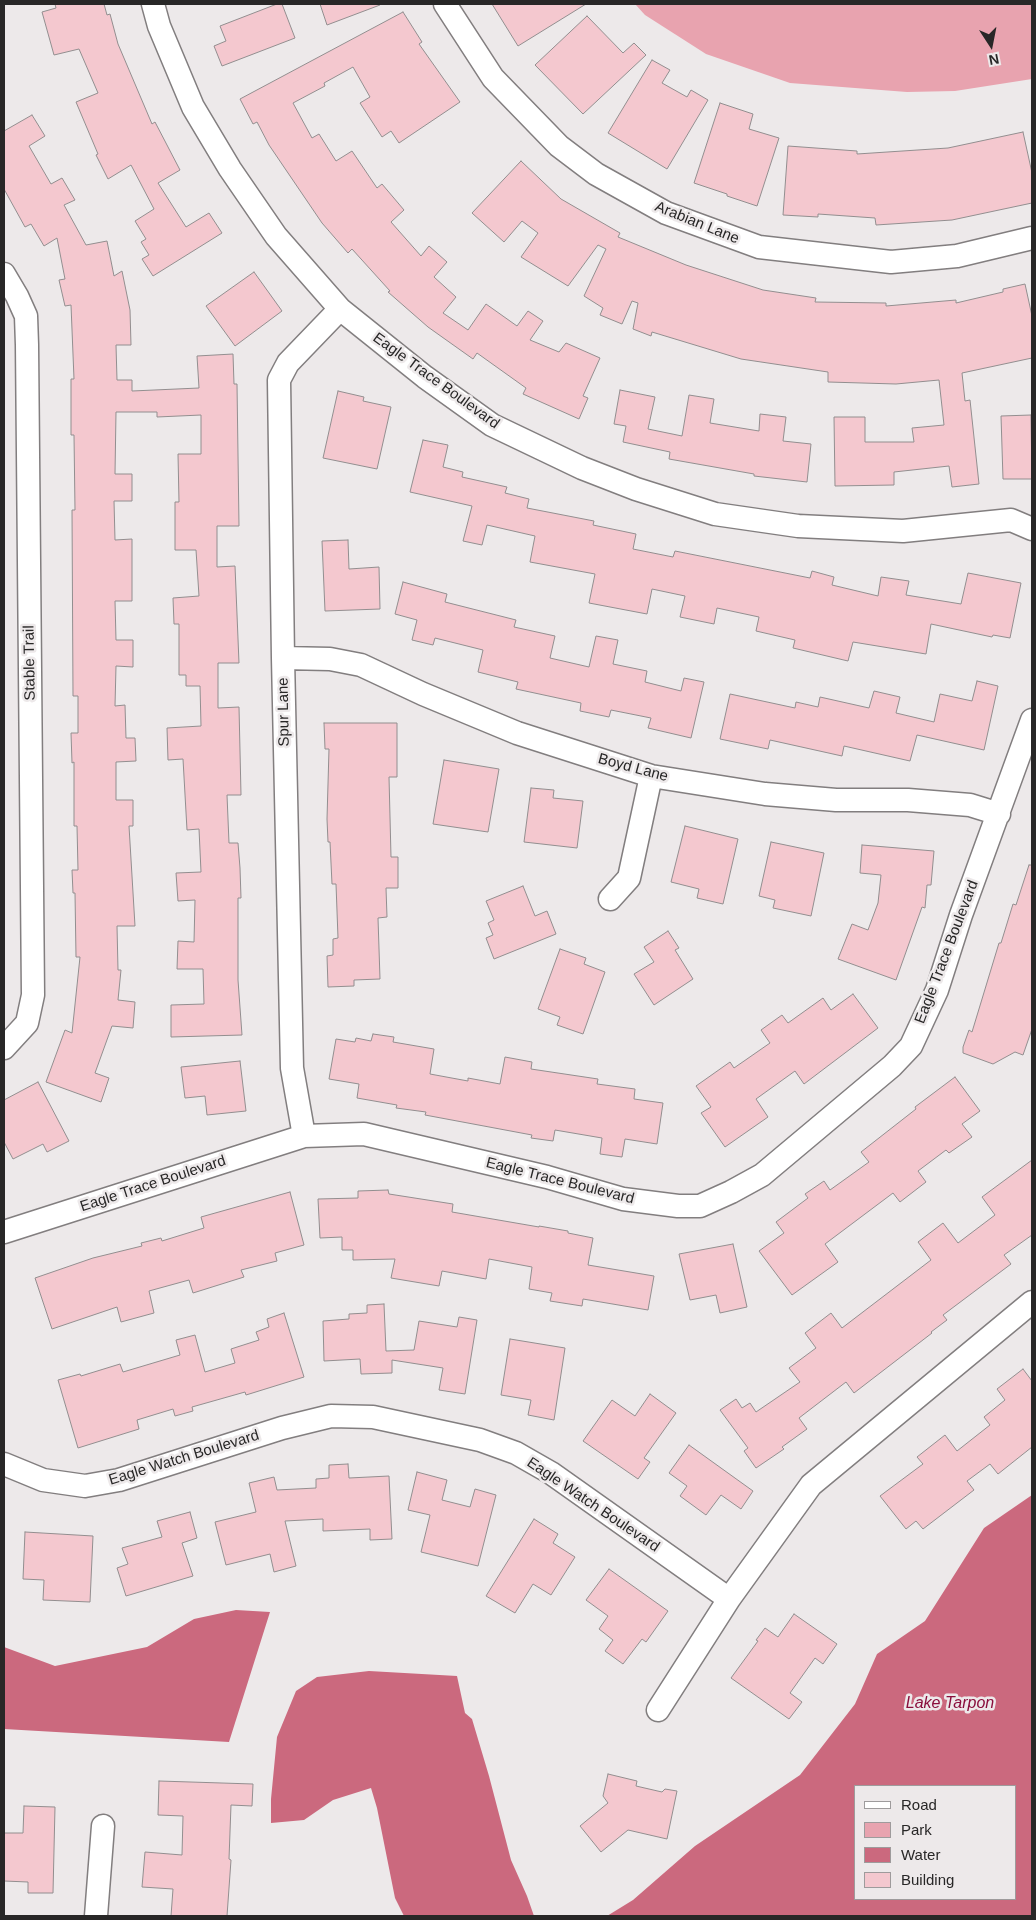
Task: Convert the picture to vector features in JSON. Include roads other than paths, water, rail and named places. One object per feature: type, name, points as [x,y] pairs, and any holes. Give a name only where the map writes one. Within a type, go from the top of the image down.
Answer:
[{"type":"street","name":"Eagle Trace Boulevard","points":[[153,4],[159,26],[193,107],[230,169],[276,236],[340,309],[425,377],[492,425],[582,468],[636,490],[715,514],[798,526],[903,531],[1011,520],[1032,529]]},
{"type":"street","name":"Arabian Lane","points":[[445,4],[493,78],[560,146],[596,174],[666,213],[759,247],[891,262],[957,256],[1032,238]]},
{"type":"street","name":"Stable Trail","points":[[4,274],[26,316],[33,985],[33,995],[27,1023],[4,1048]]},
{"type":"street","name":"Spur Lane","points":[[304,1136],[292,1068],[283,658],[280,380],[288,363],[340,309]]},
{"type":"street","name":"Boyd Lane","points":[[283,658],[330,659],[361,665],[423,694],[517,733],[651,776],[765,794],[836,800],[908,800],[970,805],[999,814]]},
{"type":"street","name":"Eagle Trace Boulevard","points":[[4,1232],[304,1136],[364,1134],[547,1177],[623,1199],[678,1206],[700,1206],[732,1192],[762,1175],[892,1066],[911,1046],[936,990],[961,915],[1032,720]]},
{"type":"street","points":[[610,899],[629,878],[651,776]]},
{"type":"street","points":[[658,1710],[729,1599],[811,1485],[1032,1302]]},
{"type":"street","name":"Eagle Watch Boulevard","points":[[4,1464],[43,1480],[85,1486],[119,1480],[282,1428],[330,1416],[373,1417],[480,1440],[516,1453],[551,1473],[729,1599]]},
{"type":"street","points":[[96,1916],[103,1826]]},
{"type":"water","name":"Lake Tarpon","points":[[1032,1495],[1032,1916],[607,1916],[633,1900],[695,1846],[800,1775],[855,1704],[877,1654],[925,1621],[984,1528]]},
{"type":"water","points":[[236,1610],[270,1612],[229,1742],[4,1729],[4,1647],[55,1666],[147,1647],[194,1619]]},
{"type":"water","points":[[369,1671],[457,1676],[465,1713],[472,1719],[511,1860],[534,1916],[404,1916],[395,1898],[377,1808],[371,1788],[333,1800],[304,1820],[271,1823],[271,1799],[277,1737],[296,1691],[317,1677]]}]
